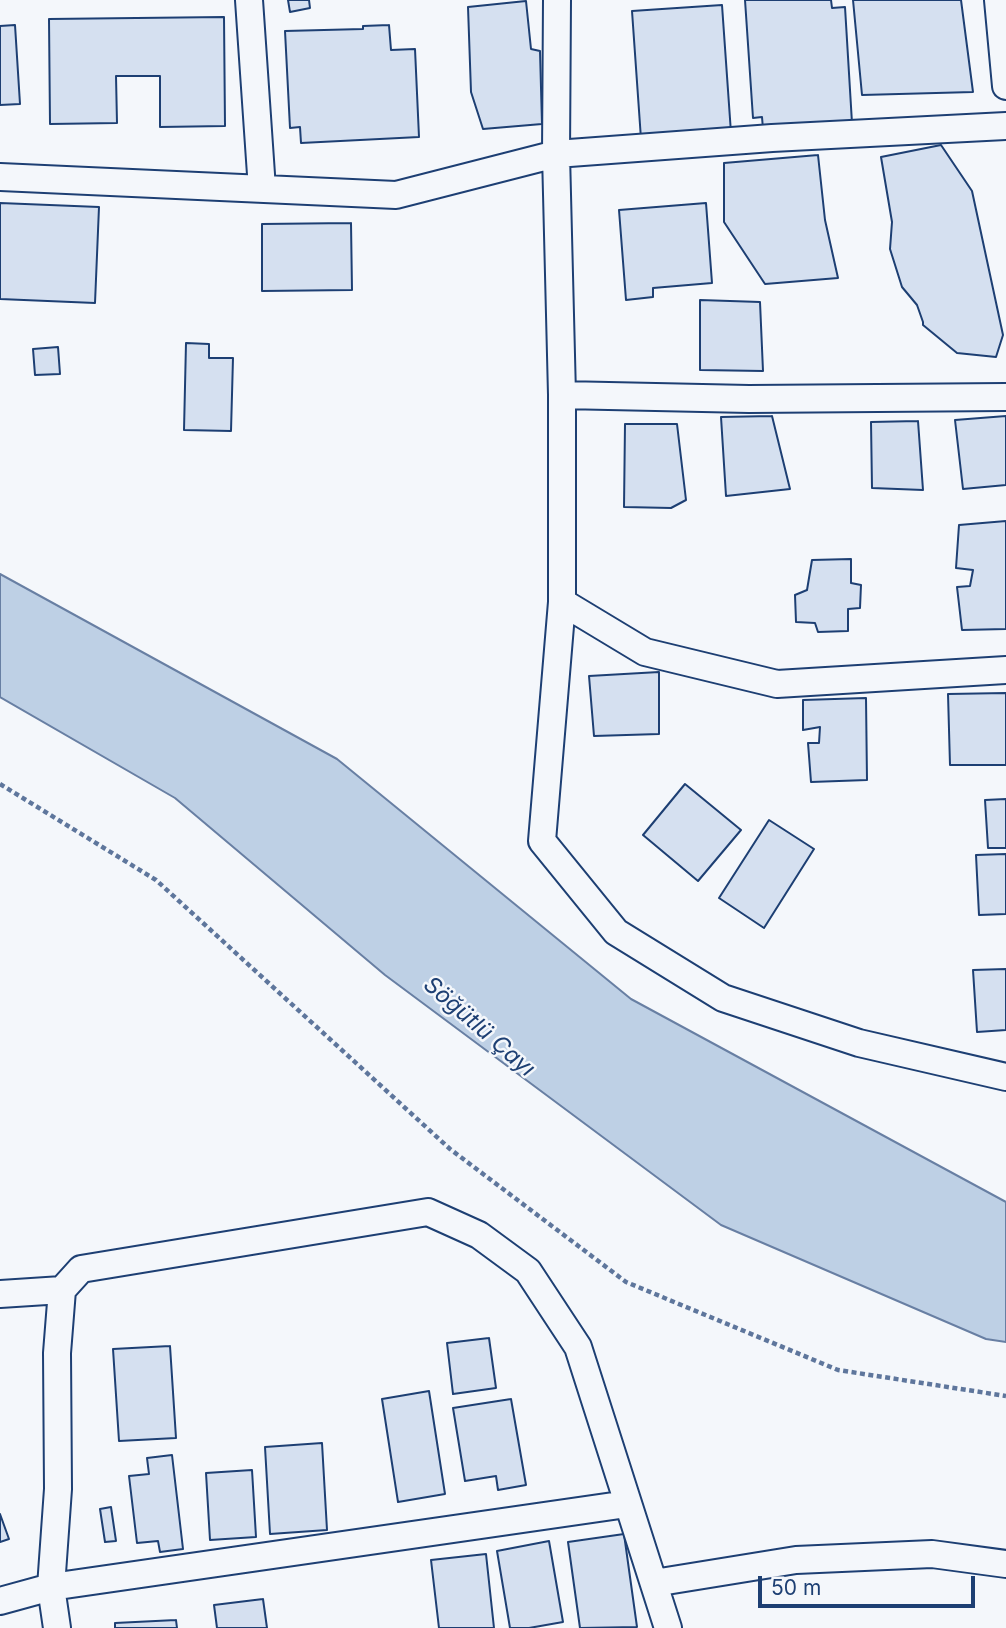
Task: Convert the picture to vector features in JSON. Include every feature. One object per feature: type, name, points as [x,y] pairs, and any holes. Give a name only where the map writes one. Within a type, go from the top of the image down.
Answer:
[{"type":"street","points":[[249,0],[262,189]]},
{"type":"street","points":[[557,0],[556,153],[562,395],[562,602],[542,841],[616,932],[723,998],[859,1043],[1006,1077]]},
{"type":"street","points":[[998,0],[1006,86]]},
{"type":"street","points":[[0,177],[396,195],[556,153],[1006,126]]},
{"type":"street","points":[[562,395],[749,399],[1006,397]]},
{"type":"street","points":[[562,602],[645,652],[777,684],[1006,670]]},
{"type":"street","points":[[57,1628],[51,1587],[58,1489],[57,1353],[62,1290],[81,1269],[428,1212],[479,1235],[528,1271],[578,1347],[668,1628]]},
{"type":"street","points":[[0,1294],[62,1290]]},
{"type":"street","points":[[0,1601],[51,1587],[627,1504]]},
{"type":"street","points":[[654,1583],[796,1560],[932,1554],[1006,1564]]},
{"type":"path","points":[[0,784],[156,880],[450,1149],[626,1282],[838,1370],[1006,1396]]},
{"type":"water","name":"Söğütlü Çayı","points":[[0,574],[337,759],[631,999],[1006,1202],[1006,1342],[986,1339],[721,1225],[385,975],[175,798],[0,697]]},
{"type":"building","points":[[288,0],[309,0],[310,8],[290,12]]},
{"type":"building","points":[[745,0],[831,0],[832,8],[845,7],[852,123],[763,129],[762,117],[753,118]]},
{"type":"building","points":[[853,0],[961,0],[973,92],[862,95]]},
{"type":"building","points":[[526,1],[531,49],[540,51],[542,124],[483,129],[471,92],[468,7]]},
{"type":"building","points":[[722,5],[731,133],[641,139],[632,11]]},
{"type":"building","points":[[224,17],[225,126],[160,127],[160,76],[116,76],[117,123],[50,124],[49,19]]},
{"type":"building","points":[[15,25],[20,104],[0,105],[0,26]]},
{"type":"building","points":[[389,25],[391,50],[415,49],[419,137],[301,143],[300,127],[290,128],[285,31],[363,29],[363,26]]},
{"type":"building","points":[[941,145],[972,191],[1003,335],[996,357],[957,353],[923,325],[917,305],[902,287],[890,249],[892,222],[881,157]]},
{"type":"building","points":[[818,155],[825,220],[838,278],[765,284],[724,222],[724,163]]},
{"type":"building","points":[[0,203],[99,207],[95,303],[0,299]]},
{"type":"building","points":[[706,203],[712,283],[653,288],[653,297],[626,300],[619,210]]},
{"type":"building","points":[[351,223],[352,290],[262,291],[262,224]]},
{"type":"building","points":[[700,300],[760,302],[763,371],[700,370]]},
{"type":"building","points":[[186,343],[209,344],[209,358],[233,358],[231,431],[184,430]]},
{"type":"building","points":[[58,347],[60,374],[35,375],[33,349]]},
{"type":"building","points":[[772,416],[790,489],[726,496],[721,417]]},
{"type":"building","points":[[1006,416],[1006,485],[963,489],[955,420]]},
{"type":"building","points":[[918,421],[923,490],[872,488],[871,422]]},
{"type":"building","points":[[625,424],[677,424],[686,500],[671,508],[624,507]]},
{"type":"building","points":[[1006,521],[1006,629],[962,630],[957,587],[970,586],[973,570],[956,568],[959,525]]},
{"type":"building","points":[[851,559],[851,583],[861,585],[860,608],[848,609],[848,631],[818,632],[815,623],[796,622],[795,595],[807,590],[812,560]]},
{"type":"building","points":[[659,672],[659,734],[594,736],[589,676]]},
{"type":"building","points":[[1006,693],[1006,765],[950,765],[948,694]]},
{"type":"building","points":[[866,698],[867,780],[811,782],[808,743],[819,743],[820,727],[803,730],[803,700]]},
{"type":"building","points":[[685,784],[741,830],[698,881],[643,835]]},
{"type":"building","points":[[1006,799],[1006,848],[988,848],[985,800]]},
{"type":"building","points":[[769,820],[814,849],[764,928],[719,898]]},
{"type":"building","points":[[1006,854],[1006,914],[979,915],[976,855]]},
{"type":"building","points":[[1006,969],[1006,1030],[977,1032],[973,970]]},
{"type":"building","points":[[489,1338],[496,1388],[453,1394],[447,1343]]},
{"type":"building","points":[[170,1346],[176,1438],[119,1441],[113,1349]]},
{"type":"building","points":[[429,1391],[445,1494],[398,1502],[382,1399]]},
{"type":"building","points":[[511,1399],[526,1485],[498,1490],[496,1476],[465,1481],[453,1408]]},
{"type":"building","points":[[322,1443],[327,1530],[270,1534],[265,1447]]},
{"type":"building","points":[[172,1455],[183,1549],[160,1552],[158,1541],[137,1543],[129,1476],[149,1474],[147,1458]]},
{"type":"building","points":[[252,1470],[256,1537],[210,1540],[206,1473]]},
{"type":"building","points":[[111,1507],[116,1541],[105,1542],[100,1509]]},
{"type":"building","points":[[0,1514],[9,1539],[0,1542]]},
{"type":"building","points":[[624,1534],[637,1627],[580,1628],[568,1542]]},
{"type":"building","points":[[549,1541],[563,1622],[529,1628],[510,1628],[497,1551]]},
{"type":"building","points":[[486,1554],[494,1628],[439,1628],[431,1560]]},
{"type":"building","points":[[263,1599],[267,1628],[217,1628],[214,1605]]},
{"type":"building","points":[[176,1620],[177,1628],[115,1628],[115,1623]]}]
